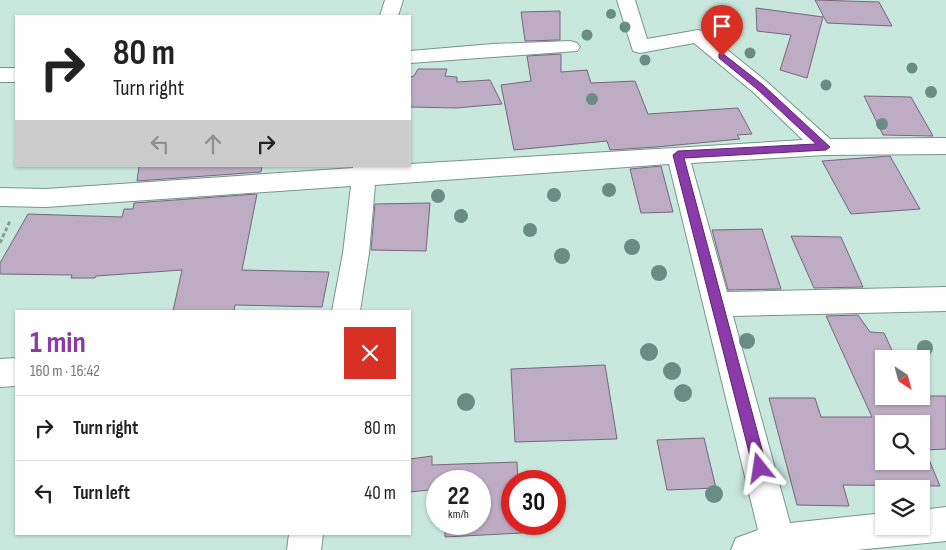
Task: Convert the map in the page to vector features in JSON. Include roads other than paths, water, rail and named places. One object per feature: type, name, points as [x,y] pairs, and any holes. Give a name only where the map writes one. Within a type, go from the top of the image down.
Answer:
[{"type":"street","points":[[389,15],[394,0]]},
{"type":"street","points":[[626,0],[640,47],[698,36],[760,87],[826,147]]},
{"type":"street","points":[[411,57],[493,50],[570,47]]},
{"type":"street","points":[[0,75],[15,75]]},
{"type":"street","points":[[0,197],[46,198],[365,171],[826,147],[946,146]]},
{"type":"street","points":[[678,155],[717,304],[769,547],[946,524]]},
{"type":"street","points":[[346,310],[356,253],[365,171]]},
{"type":"street","points":[[717,304],[946,299]]},
{"type":"street","points":[[0,373],[15,372]]},
{"type":"street","points":[[304,550],[306,535]]}]
